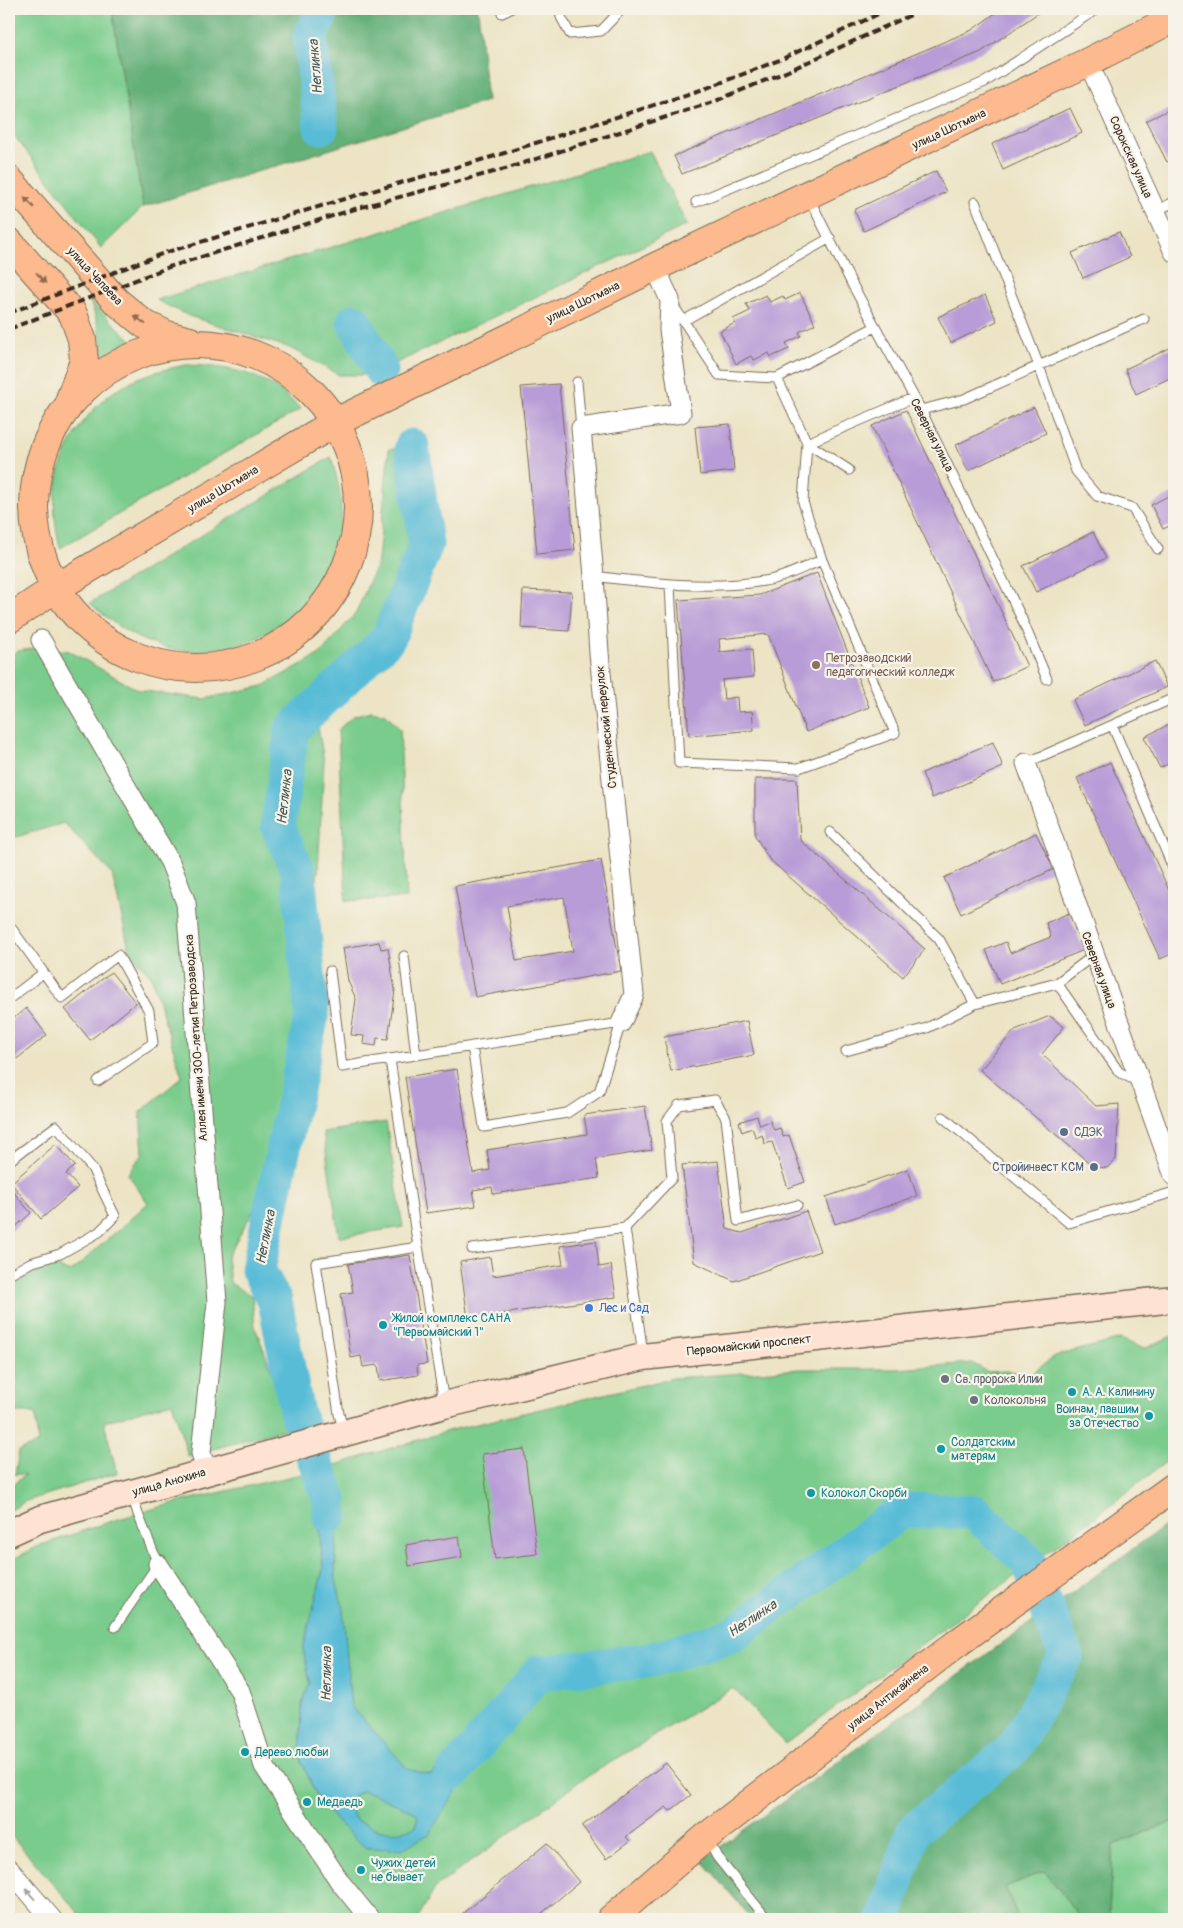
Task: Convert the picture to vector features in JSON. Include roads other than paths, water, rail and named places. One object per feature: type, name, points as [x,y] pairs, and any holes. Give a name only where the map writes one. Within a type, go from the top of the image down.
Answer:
[{"type":"main road","name":"улица Шотмана","points":[[9,619],[56,588],[336,422],[654,267],[1088,62],[1174,18]]},
{"type":"main road","name":"улица Чапаева","points":[[9,180],[116,301],[144,324],[167,335],[202,344]]},
{"type":"main road","points":[[9,242],[73,314],[82,339],[84,360],[66,409],[45,448],[36,483],[34,510],[37,537],[44,563],[56,588],[72,611],[98,636],[135,657],[155,664],[197,669],[219,668],[253,659],[279,647],[302,630],[327,604],[348,567],[354,546],[358,518],[357,482],[350,455],[336,422],[320,400],[301,381],[278,366],[254,354],[228,347],[179,344],[157,348],[123,362],[97,377],[66,409]]},
{"type":"main road","name":"улица Антикайнена","points":[[611,1919],[706,1837],[956,1644],[1174,1487]]},
{"type":"street","name":"Сорокская улица","points":[[1088,62],[1174,252]]},
{"type":"street","points":[[581,428],[681,414],[669,330],[670,300],[654,267]]},
{"type":"street","name":"Студенческий переулок","points":[[581,428],[599,653],[634,994],[621,1023]]},
{"type":"street","name":"Аллея имени 300-летия Петрозаводска","points":[[41,640],[170,862],[186,903],[217,1302],[201,1453],[206,1471]]},
{"type":"street","name":"Северная улица","points":[[1026,764],[1174,1179]]},
{"type":"street","name":"Первомайский проспект","points":[[338,1434],[444,1405],[643,1357],[1174,1299]]},
{"type":"street","name":"улица Анохина","points":[[9,1533],[40,1519],[338,1434]]},
{"type":"street","points":[[158,1564],[240,1690],[264,1766],[340,1882],[370,1919]]},
{"type":"street","points":[[9,1869],[52,1919]]},
{"type":"lane","points":[[560,9],[561,17],[570,34],[601,31],[622,9]]},
{"type":"lane","points":[[696,202],[985,82],[1097,9]]},
{"type":"lane","name":"Северная улица","points":[[808,195],[875,327],[921,410],[1021,617],[1048,679]]},
{"type":"lane","points":[[975,202],[1039,366],[1076,471],[1097,496],[1132,508],[1158,549]]},
{"type":"lane","points":[[1156,211],[1174,202]]},
{"type":"lane","points":[[683,321],[830,238]]},
{"type":"lane","points":[[670,300],[720,375],[777,378],[875,327]]},
{"type":"lane","points":[[921,410],[964,399],[1144,319]]},
{"type":"lane","points":[[670,585],[679,763],[799,768],[895,733],[822,560],[803,502],[807,443],[777,378]]},
{"type":"lane","points":[[577,382],[581,428]]},
{"type":"lane","points":[[807,443],[913,398]]},
{"type":"lane","points":[[807,443],[849,470]]},
{"type":"lane","points":[[594,576],[670,585],[726,585],[765,581],[822,560]]},
{"type":"lane","points":[[1026,764],[1174,698]]},
{"type":"lane","points":[[1112,727],[1174,870]]},
{"type":"lane","points":[[830,832],[940,939],[974,1004]]},
{"type":"lane","points":[[9,925],[62,998],[118,955],[149,1011],[153,1043],[98,1081]]},
{"type":"lane","points":[[846,1051],[928,1028],[974,1004],[1057,983],[1094,955]]},
{"type":"lane","points":[[404,956],[416,1055]]},
{"type":"lane","points":[[330,971],[342,1067],[472,1046],[621,1023],[599,1092],[567,1113],[484,1127],[472,1046]]},
{"type":"lane","points":[[9,999],[43,973]]},
{"type":"lane","points":[[1057,983],[1119,1072],[1141,1084]]},
{"type":"lane","points":[[390,1059],[444,1405]]},
{"type":"lane","points":[[472,1249],[625,1228],[672,1178],[667,1120],[679,1105],[715,1100],[726,1118],[738,1221],[797,1205]]},
{"type":"lane","points":[[943,1117],[1070,1223],[1174,1179]]},
{"type":"lane","points":[[9,1161],[56,1126],[92,1168],[115,1216],[99,1232],[60,1254],[30,1263],[9,1276]]},
{"type":"lane","points":[[625,1228],[643,1357]]},
{"type":"lane","points":[[338,1434],[339,1414],[316,1263],[418,1247]]},
{"type":"lane","points":[[115,1626],[158,1564],[138,1514],[132,1493]]},
{"type":"lane","points":[[706,1837],[717,1857],[767,1919]]},
{"type":"water","points":[[327,1468],[338,1498],[335,1575],[343,1609],[351,1706],[408,1769],[430,1775],[464,1749],[483,1738],[482,1750],[429,1834],[402,1849],[366,1848],[338,1823],[316,1796],[300,1757],[302,1704],[310,1682],[303,1649],[323,1569],[317,1498],[306,1473]],"holes":[[[362,1791],[376,1795],[418,1815],[415,1827],[391,1832],[377,1829],[355,1819],[351,1807],[355,1795]]]},
{"type":"waterway","name":"Неглинка","points":[[321,127],[310,38],[323,9]]},
{"type":"waterway","name":"Неглинка","points":[[354,321],[381,370]]},
{"type":"waterway","name":"Неглинка","points":[[330,1516],[330,1500],[297,1413],[275,1301],[258,1270],[312,1014],[298,872],[278,826],[292,729],[388,639],[426,544],[412,446]]},
{"type":"waterway","name":"Неглинка","points":[[453,1774],[539,1673],[651,1660],[732,1635],[903,1510],[974,1512],[1028,1561],[1066,1656],[1014,1748],[914,1830],[884,1919]]},
{"type":"railway","points":[[9,313],[164,253],[495,156],[707,88],[782,59],[889,9]]},
{"type":"railway","points":[[9,329],[169,267],[358,208],[505,169],[713,102],[788,71],[924,9]]},
{"type":"place","name":"Петрозаводский педагогический колледж","points":[[816,665]]},
{"type":"place","name":"СДЭК","points":[[1064,1132]]},
{"type":"place","name":"Стройинвест КСМ","points":[[1094,1167]]},
{"type":"place","name":"Лес и Сад","points":[[589,1308]]},
{"type":"place","name":"Жилой комплекс САНА \"Первомайский 1\"","points":[[383,1325]]},
{"type":"place","name":"Св. пророка Илии","points":[[945,1379]]},
{"type":"place","name":"А. А. Калинину","points":[[1072,1392]]},
{"type":"place","name":"Колокольня","points":[[974,1400]]},
{"type":"place","name":"Воинам, павшим за Отечество","points":[[1149,1416]]},
{"type":"place","name":"Солдатским матерям","points":[[941,1449]]},
{"type":"place","name":"Колокол Скорби","points":[[811,1493]]},
{"type":"place","name":"Дерево любви","points":[[245,1752]]},
{"type":"place","name":"Медведь","points":[[307,1802]]},
{"type":"place","name":"Чужих детей не бывает","points":[[361,1870]]}]
